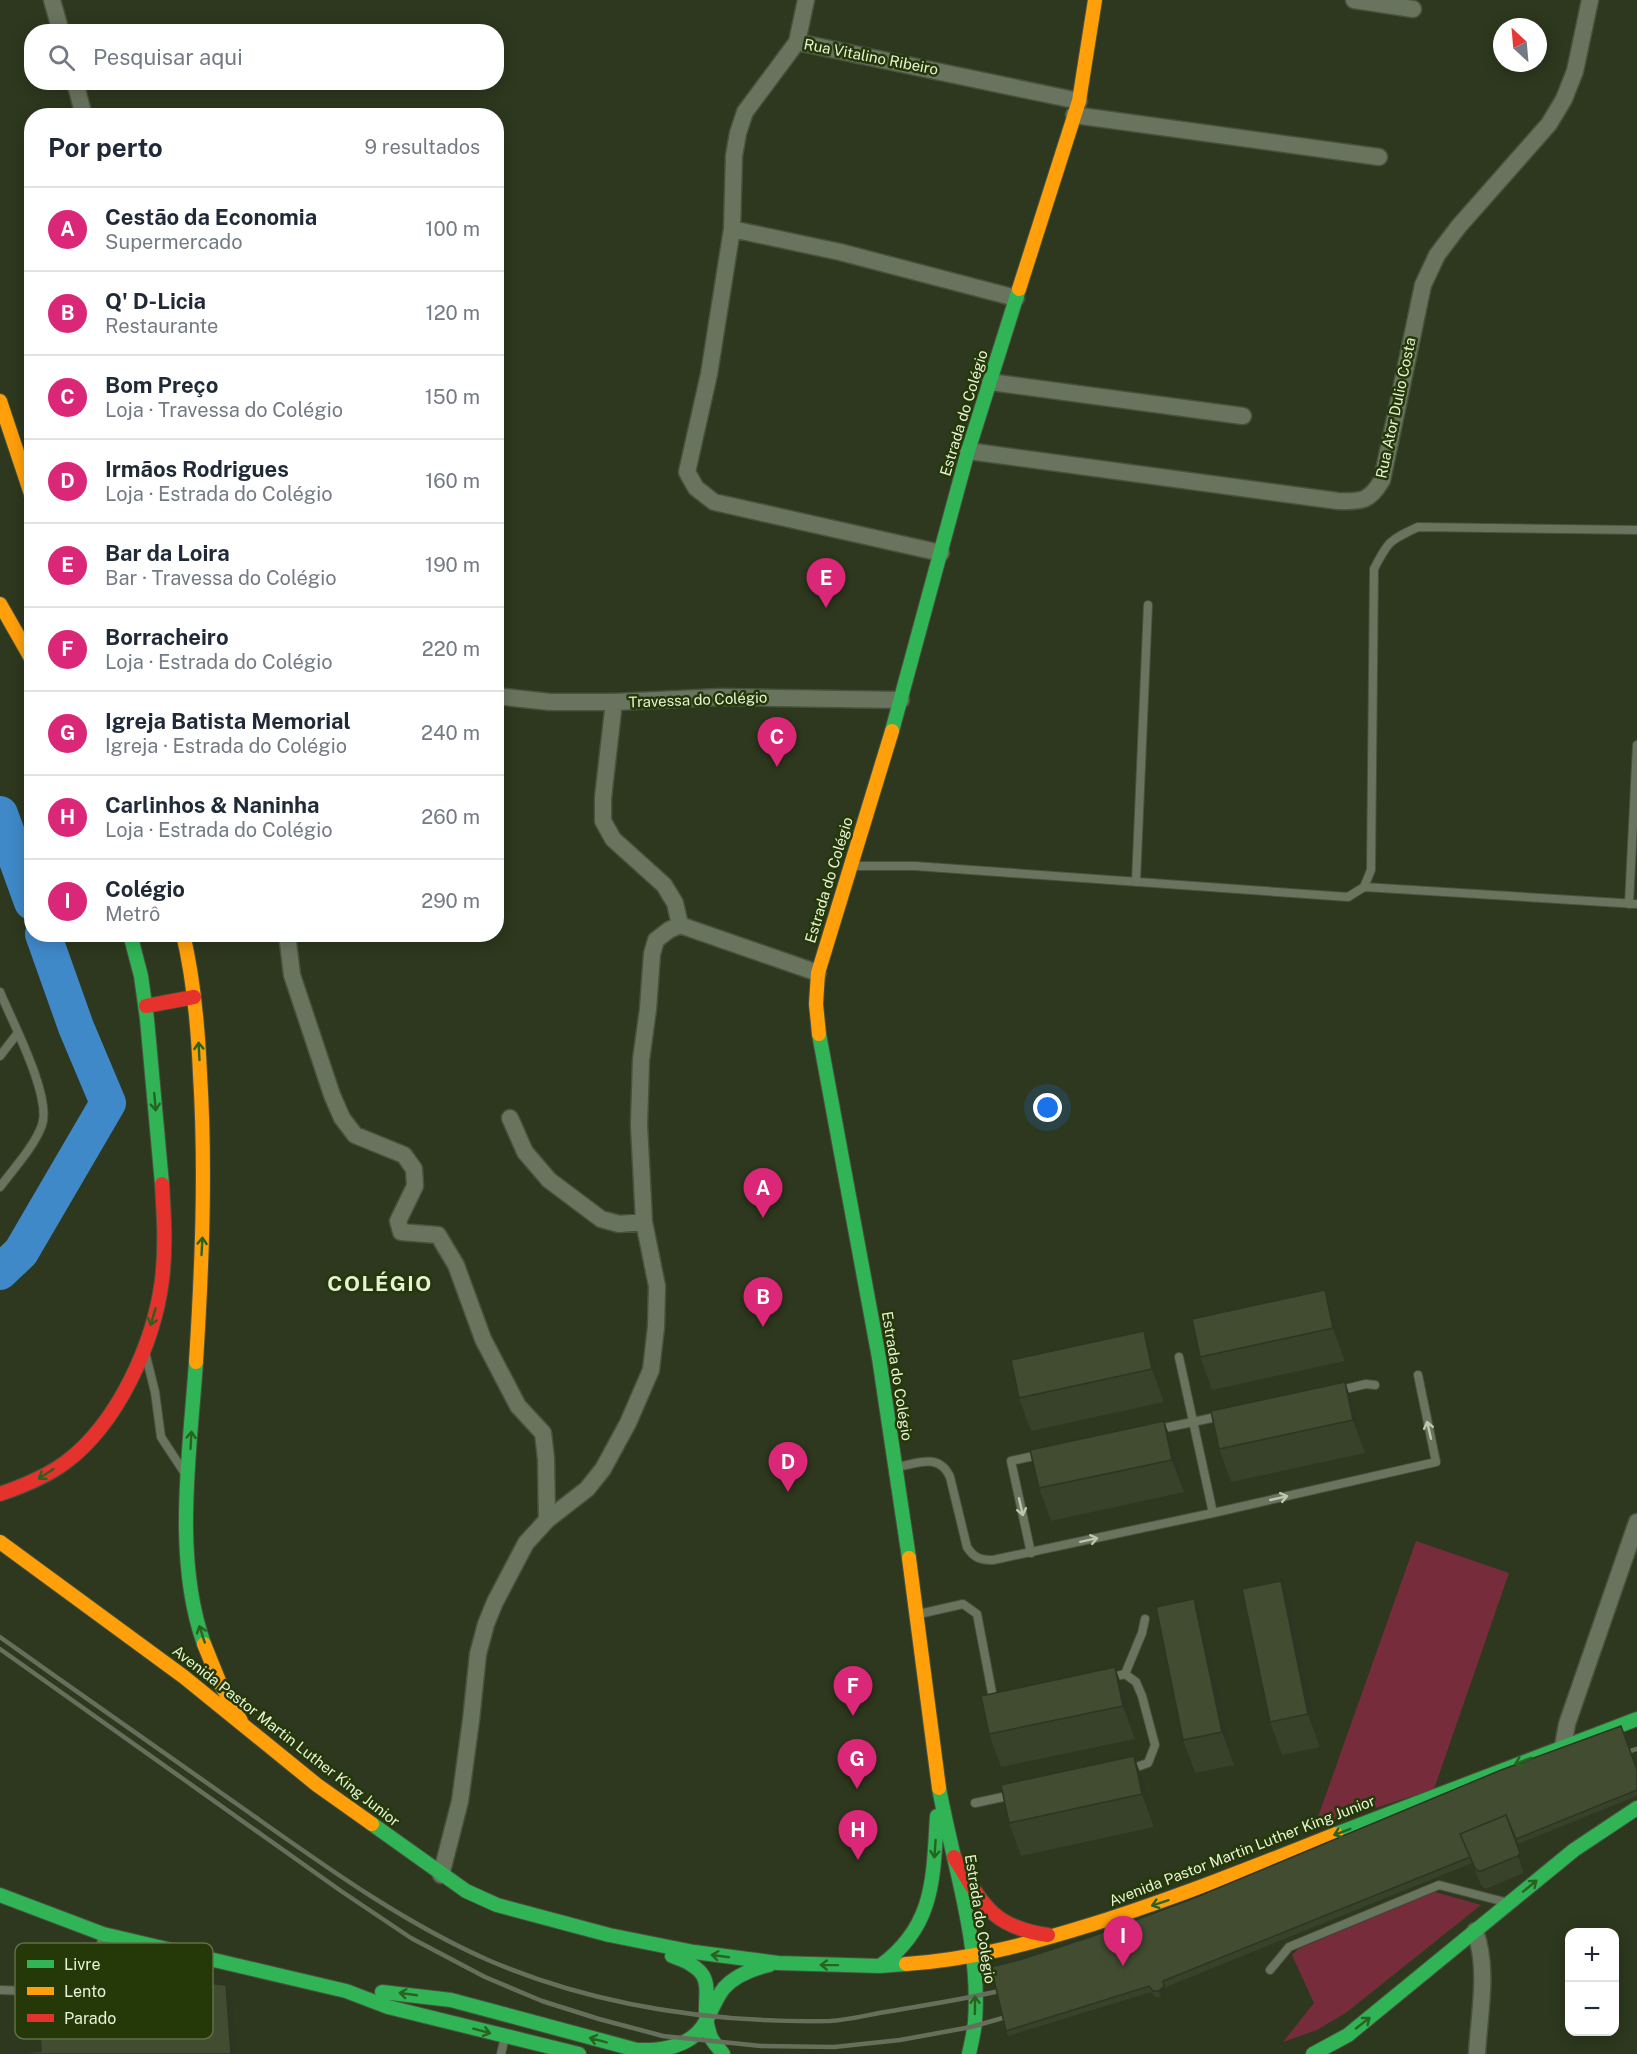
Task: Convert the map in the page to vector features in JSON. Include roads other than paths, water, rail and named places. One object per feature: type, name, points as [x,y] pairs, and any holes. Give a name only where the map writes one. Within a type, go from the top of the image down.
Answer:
[{"type":"main road","name":"Estrada do Colégio","points":[[969,2054],[973,2041],[975,1998],[971,1956],[954,1857],[939,1790],[879,1360],[817,1020],[815,993],[818,973],[900,700],[968,451],[1077,108],[1095,0]]},
{"type":"main road","points":[[0,401],[24,473]]},
{"type":"main road","points":[[0,604],[24,645]]},
{"type":"main road","points":[[0,1494],[37,1480],[72,1457],[105,1421],[126,1388],[144,1347],[158,1300],[164,1257],[164,1205],[146,1006],[132,942]]},
{"type":"main road","points":[[185,942],[194,997],[202,1106],[203,1220],[189,1479],[188,1569],[194,1611],[222,1689],[243,1725]]},
{"type":"main road","points":[[146,1006],[194,997]]},
{"type":"main road","name":"Avenida Pastor Martin Luther King Junior","points":[[0,1542],[184,1677],[317,1785],[466,1891],[497,1905],[609,1935],[694,1952],[778,1964],[880,1966],[928,1963],[971,1956],[1054,1936],[1168,1900],[1637,1719]]},
{"type":"main road","name":"Estrada do Colégio","points":[[880,1966],[900,1953],[909,1943],[928,1899],[934,1864],[939,1790]]},
{"type":"main road","points":[[1313,2054],[1348,2035],[1597,1833],[1637,1808]]},
{"type":"main road","points":[[954,1857],[982,1902],[993,1914],[1009,1926],[1027,1932],[1054,1936]]},
{"type":"main road","points":[[0,1895],[103,1934],[141,1943]]},
{"type":"main road","points":[[609,1935],[644,1949],[685,1959],[696,1966],[705,1976],[709,1994],[707,2020],[710,2036],[723,2054]]},
{"type":"main road","points":[[213,1960],[346,1991],[388,2007],[579,2054]]},
{"type":"main road","points":[[346,1991],[392,1992],[451,2000],[637,2050],[654,2050],[670,2048],[699,2032],[718,1994],[739,1975],[755,1968],[778,1964]]},
{"type":"street","points":[[52,0],[59,24]]},
{"type":"street","points":[[797,42],[806,0]]},
{"type":"street","points":[[1354,0],[1413,9]]},
{"type":"street","name":"Rua Ator Dulio Costa","points":[[968,451],[1338,501],[1360,502],[1369,497],[1382,480],[1423,285],[1437,255],[1459,226],[1549,123],[1564,99],[1575,71],[1590,0]]},
{"type":"street","name":"Rua Vitalino Ribeiro","points":[[941,553],[714,502],[696,488],[687,472],[709,374],[732,229],[734,156],[738,133],[745,112],[797,42],[1077,108],[1379,157]]},
{"type":"street","points":[[77,90],[82,108]]},
{"type":"street","points":[[732,229],[840,252],[1016,298]]},
{"type":"street","points":[[990,382],[1243,416]]},
{"type":"street","name":"Travessa do Colégio","points":[[504,697],[550,702],[721,698],[900,700]]},
{"type":"street","points":[[614,702],[603,798],[603,821],[613,839],[664,885],[675,903],[680,925]]},
{"type":"street","points":[[441,1875],[460,1800],[478,1654],[495,1602],[526,1543],[547,1520],[587,1489],[603,1469],[628,1422],[651,1370],[656,1327],[657,1286],[644,1222],[639,1125],[641,1060],[652,954],[656,940],[680,925],[818,973]]},
{"type":"street","points":[[288,942],[292,975],[332,1095],[342,1118],[355,1135],[404,1155],[414,1169],[415,1186],[398,1221],[401,1232],[438,1236],[456,1265],[483,1339],[518,1406],[543,1433],[546,1459],[547,1520]]},
{"type":"street","points":[[510,1119],[525,1152],[549,1180],[601,1219],[619,1224],[644,1222]]},
{"type":"street","points":[[1563,1746],[1567,1724],[1637,1522]]},
{"type":"street","points":[[1475,1930],[1482,1953],[1483,1969],[1477,2054]]},
{"type":"lane","points":[[849,866],[915,866],[1348,897],[1364,887],[1371,870],[1374,569],[1385,546],[1418,527],[1637,530]]},
{"type":"lane","points":[[1136,882],[1148,605]]},
{"type":"lane","points":[[1364,887],[1633,904],[1637,745]]},
{"type":"lane","points":[[0,992],[33,1067],[43,1102],[43,1122],[35,1139],[0,1187]]},
{"type":"lane","points":[[0,1056],[17,1034]]},
{"type":"lane","points":[[144,1347],[161,1437],[189,1479]]},
{"type":"lane","points":[[1179,1357],[1213,1513]]},
{"type":"lane","points":[[895,1467],[935,1461],[945,1467],[950,1477],[967,1547],[972,1555],[981,1560],[993,1560],[1436,1462],[1418,1375]]},
{"type":"lane","points":[[1332,1392],[1366,1384],[1375,1385]]},
{"type":"lane","points":[[1148,1431],[1228,1414]]},
{"type":"lane","points":[[1031,1553],[1011,1461],[1057,1451]]},
{"type":"lane","points":[[916,1614],[963,1604],[977,1614],[993,1698],[1006,1702]]},
{"type":"lane","points":[[1125,1674],[1142,1633],[1145,1619]]},
{"type":"lane","points":[[1103,1679],[1125,1674],[1136,1682],[1155,1745],[1148,1763],[1123,1771]]},
{"type":"lane","points":[[975,1803],[1020,1793]]},
{"type":"lane","points":[[1270,1970],[1289,1947],[1439,1885],[1509,1903]]},
{"type":"lane","points":[[102,1943],[103,1934]]},
{"type":"lane","points":[[0,1990],[15,1991]]},
{"type":"lane","points":[[501,2054],[505,2037]]},
{"type":"waterway","points":[[0,814],[24,880]]},
{"type":"waterway","points":[[0,1272],[21,1252],[108,1103],[76,1027],[46,942]]},
{"type":"railway","points":[[0,1637],[303,1850],[393,1910],[455,1945],[529,1976],[570,1989],[656,2009],[699,2015],[786,2021],[845,2019],[1012,1988]]},
{"type":"railway","points":[[0,1649],[341,1891],[411,1938],[485,1977],[542,2001],[663,2036],[761,2046],[834,2047],[900,2040],[971,2027],[1020,2013]]},
{"type":"railway","points":[[1614,1756],[1637,1749]]},
{"type":"place","name":"Bar da Loira","points":[[826,608]]},
{"type":"place","name":"Bom Preço","points":[[777,767]]},
{"type":"place","name":"Cestão da Economia","points":[[763,1218]]},
{"type":"place","name":"Q' D-Licia","points":[[763,1327]]},
{"type":"place","name":"Irmãos Rodrigues","points":[[788,1492]]},
{"type":"place","name":"Borracheiro","points":[[853,1716]]},
{"type":"place","name":"Igreja Batista Memorial","points":[[857,1789]]},
{"type":"place","name":"Carlinhos & Naninha","points":[[858,1860]]},
{"type":"place","name":"Colégio","points":[[1123,1966]]},
{"type":"district","name":"COLÉGIO","points":[[380,1284]]}]
